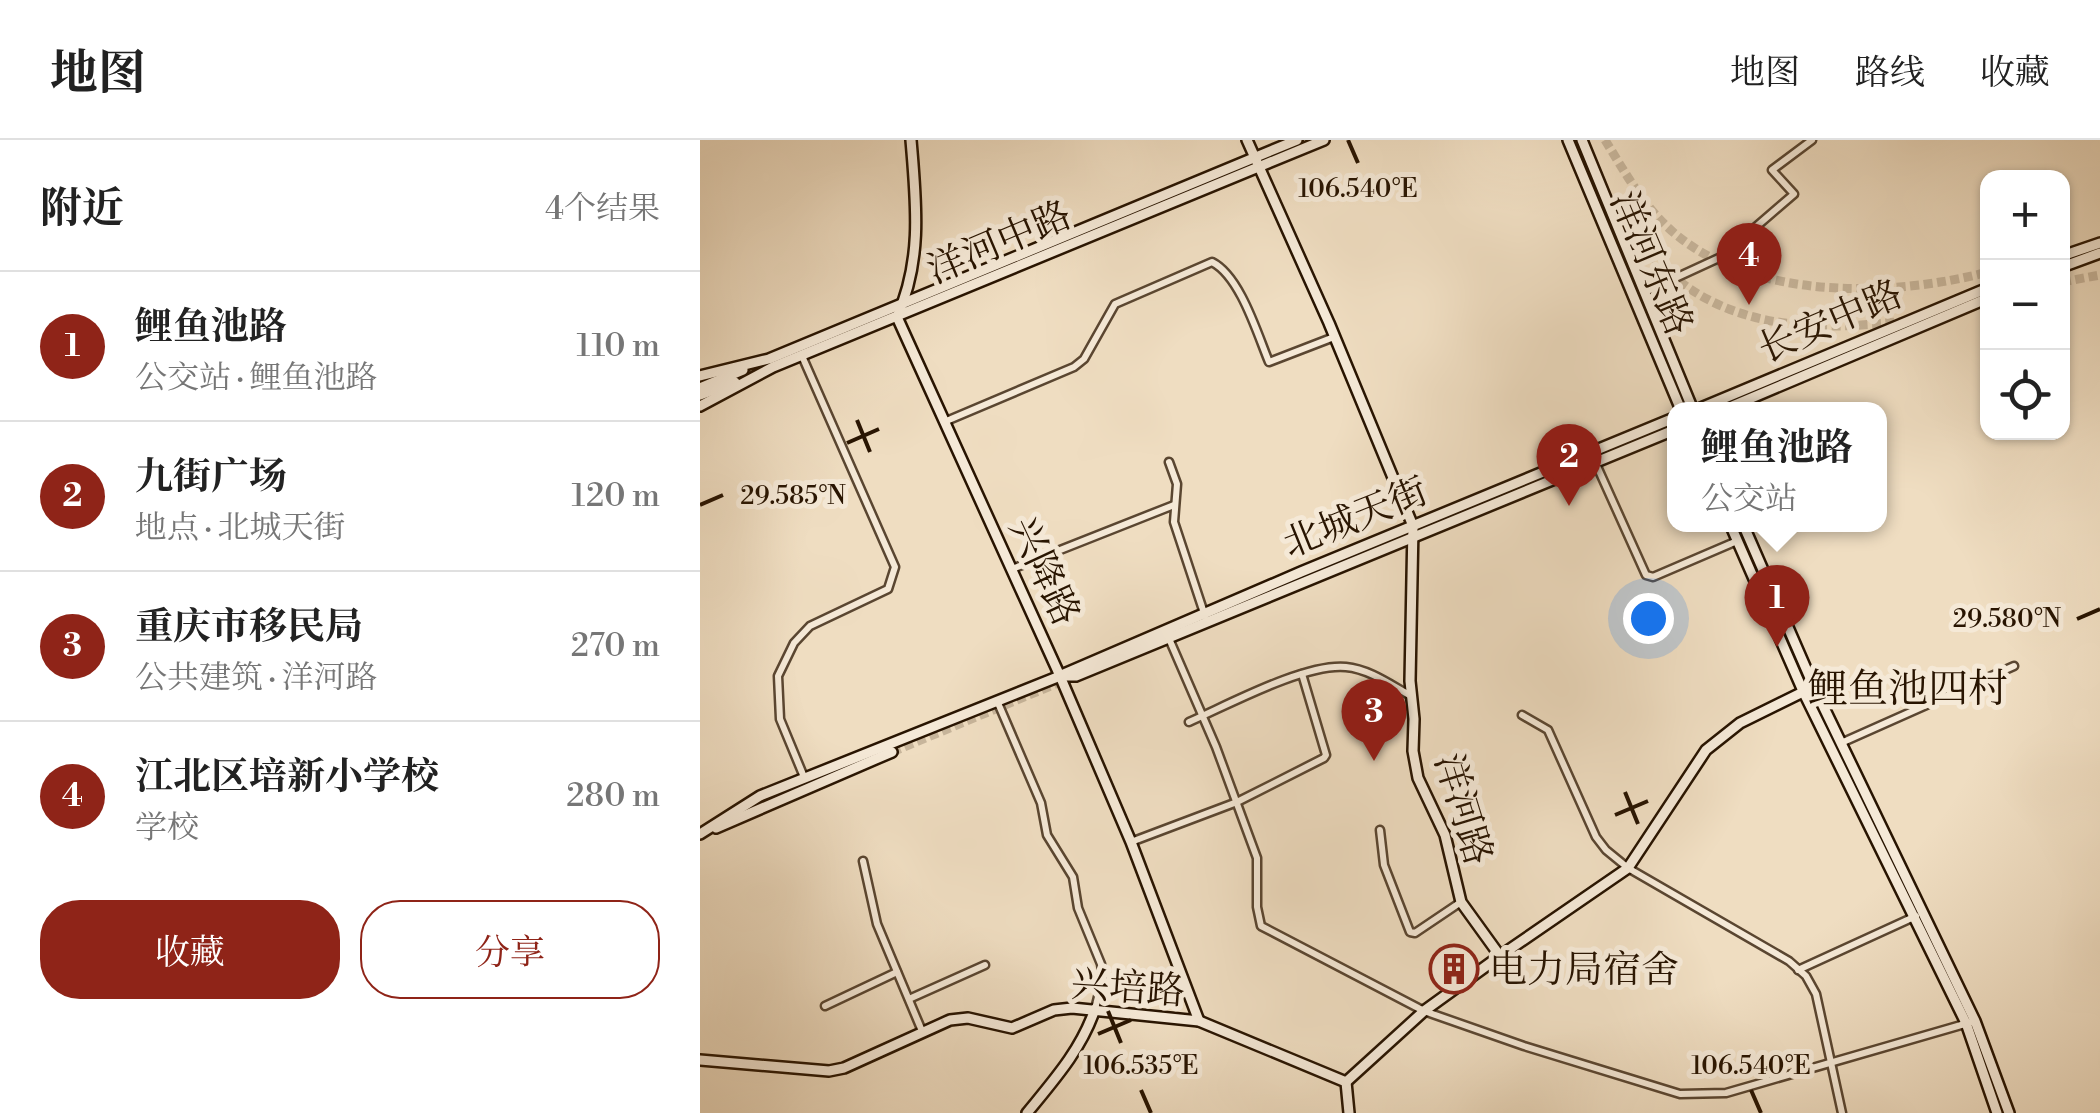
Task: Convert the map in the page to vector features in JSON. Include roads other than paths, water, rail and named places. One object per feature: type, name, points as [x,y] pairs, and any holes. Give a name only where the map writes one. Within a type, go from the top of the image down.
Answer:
[{"type":"street","points":[[896,317],[913,270],[918,231],[912,140]]},
{"type":"street","name":"洋河路","points":[[1247,140],[1413,526],[1411,696],[1418,778],[1445,835],[1461,902],[1500,956]]},
{"type":"street","name":"洋河中路","points":[[700,376],[802,356],[1257,162],[1297,140]]},
{"type":"street","name":"洋河中路","points":[[700,406],[771,363],[902,304],[1257,162],[1324,140]]},
{"type":"street","name":"洋河东路","points":[[1568,140],[1678,402]]},
{"type":"street","name":"洋河东路","points":[[1582,140],[1691,402]]},
{"type":"street","points":[[1645,292],[1721,256],[1794,194],[1772,170],[1812,140]]},
{"type":"street","points":[[2070,253],[2100,243]]},
{"type":"street","points":[[2070,264],[2100,253]]},
{"type":"street","points":[[943,423],[1074,367],[1084,359],[1115,304],[1212,262],[1232,280],[1268,362],[1334,337]]},
{"type":"street","name":"长安中路","points":[[1713,402],[1980,291]]},
{"type":"street","name":"长安中路","points":[[1742,402],[1980,301]]},
{"type":"street","name":"兴降路","points":[[896,317],[1060,676],[1131,842],[1199,1021]]},
{"type":"street","points":[[802,356],[895,567],[888,588],[810,626],[794,642],[778,676],[776,699],[780,718],[804,777]]},
{"type":"street","points":[[700,392],[771,363]]},
{"type":"street","name":"北城天街","points":[[1206,617],[1413,539],[1667,422]]},
{"type":"street","name":"北城天街","points":[[700,835],[740,806],[804,777],[1060,676],[1076,676],[1413,526],[1667,432]]},
{"type":"street","points":[[1594,458],[1646,575],[1653,576],[1738,541]]},
{"type":"street","points":[[1169,462],[1177,484],[1174,522],[1206,617]]},
{"type":"street","points":[[1012,569],[1174,504]]},
{"type":"street","points":[[1734,532],[1970,1022],[2008,1113]]},
{"type":"street","points":[[1746,532],[1809,689],[1842,743],[1919,914]]},
{"type":"street","points":[[1167,634],[1257,858],[1261,926],[1424,1010],[1524,1046],[1680,1094],[1726,1093],[1970,1022]]},
{"type":"street","points":[[1189,722],[1302,674],[1345,666],[1411,696]]},
{"type":"street","points":[[1842,743],[2014,666]]},
{"type":"street","points":[[1131,842],[1237,802],[1317,764],[1326,755],[1302,674]]},
{"type":"street","points":[[1349,1113],[1346,1082],[1424,1010],[1628,868],[1706,750],[1740,723],[1809,689]]},
{"type":"street","points":[[998,703],[1041,803],[1047,835],[1073,877],[1078,908],[1101,964],[1102,976],[1087,1032],[1072,1058],[1027,1113]]},
{"type":"street","points":[[1522,714],[1548,730],[1596,837],[1606,850],[1628,868],[1798,970],[1816,994],[1842,1113]]},
{"type":"street","points":[[700,835],[892,752]]},
{"type":"street","points":[[1380,830],[1384,865],[1410,932],[1415,933],[1461,902]]},
{"type":"street","points":[[863,861],[877,924],[922,1031]]},
{"type":"street","points":[[1798,970],[1919,914]]},
{"type":"street","points":[[909,999],[985,965]]},
{"type":"street","points":[[825,1006],[897,972]]},
{"type":"street","name":"兴培路","points":[[700,1060],[829,1072],[956,1018],[1012,1028],[1063,1008],[1094,1008],[1199,1021],[1346,1082]]},
{"type":"street","points":[[1970,1022],[1997,1113]]},
{"type":"tunnel","points":[[1605,140],[1637,191],[1667,227],[1711,258],[1748,273],[1828,288],[1870,289],[1980,274]]},
{"type":"tunnel","points":[[1610,199],[1637,239],[1667,271],[1699,295],[1734,311],[1813,326],[1904,321]]},
{"type":"tunnel","points":[[2070,281],[2100,275]]},
{"type":"tunnel","points":[[1730,402],[1879,339]]},
{"type":"tunnel","points":[[1638,440],[1667,428]]},
{"type":"tunnel","points":[[892,752],[1065,680]]},
{"type":"place","name":"江北区培新小学校","points":[[1749,305]]},
{"type":"place","name":"九街广场","points":[[1569,506]]},
{"type":"place","name":"鲤鱼池路","points":[[1777,647]]},
{"type":"place","name":"重庆市移民局","points":[[1374,761]]},
{"type":"place","name":"电力局宿舍","points":[[1454,969]]},
{"type":"district","name":"鲤鱼池四村","points":[[1908,688]]}]
